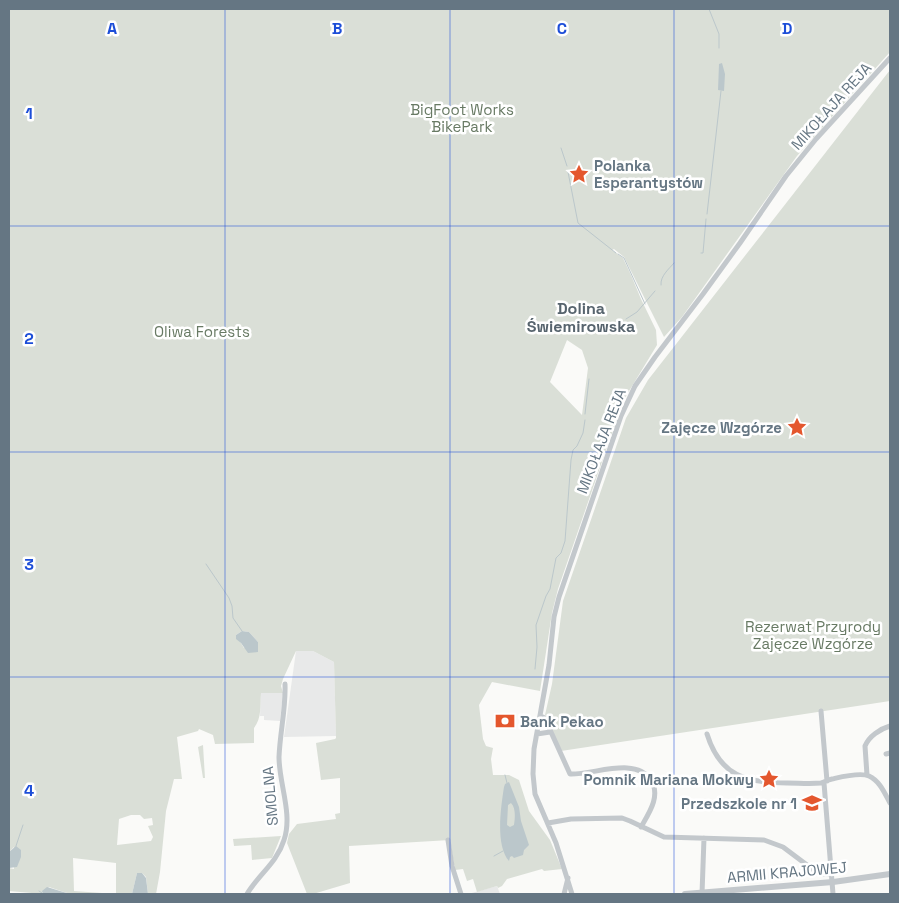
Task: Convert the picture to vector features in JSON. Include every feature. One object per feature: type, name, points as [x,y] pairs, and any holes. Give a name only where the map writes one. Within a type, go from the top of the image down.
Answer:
[{"type":"street","name":"MIKOŁAJA REJA","points":[[572,894],[568,877],[548,823],[539,806],[533,781],[533,758],[549,665],[554,617],[606,457],[628,401],[655,357],[703,294],[786,176],[816,139],[890,58]]},
{"type":"street","name":"SMOLNA","points":[[248,894],[275,859],[282,846],[286,831],[287,820],[279,759],[285,705],[284,684]]},
{"type":"street","points":[[821,711],[834,894]]},
{"type":"street","points":[[540,716],[546,721],[570,774],[625,767],[643,771],[651,780],[655,792],[652,809],[641,827]]},
{"type":"street","points":[[867,775],[866,743],[878,732],[890,726]]},
{"type":"street","points":[[537,734],[550,732]]},
{"type":"street","points":[[707,734],[711,747],[722,762],[739,776],[751,781],[777,783],[825,782],[867,775],[879,784],[890,803]]},
{"type":"street","points":[[548,823],[571,819],[614,818],[630,820],[664,837],[757,839],[770,841],[783,847],[819,874],[832,874]]},
{"type":"street","points":[[702,893],[704,838]]},
{"type":"street","points":[[448,840],[461,894]]},
{"type":"street","name":"ARMII KRAJOWEJ","points":[[685,894],[832,882],[890,874]]},
{"type":"street","points":[[564,894],[568,877]]},
{"type":"shaded area","points":[[722,63],[725,74],[724,91],[718,90],[719,64]]},
{"type":"shaded area","points":[[242,631],[249,632],[258,642],[258,652],[248,653],[236,639],[236,635]]},
{"type":"shaded area","points":[[296,651],[313,651],[334,662],[336,736],[284,737]]},
{"type":"shaded area","points":[[261,692],[283,693],[280,721],[264,720],[264,716],[260,716]]},
{"type":"shaded area","points":[[509,782],[519,807],[521,821],[529,845],[524,850],[523,855],[514,858],[512,856],[509,861],[502,846],[500,836],[505,784]],"holes":[[[511,803],[515,813],[514,825],[510,827],[507,825],[508,805]]]},
{"type":"shaded area","points":[[16,846],[21,850],[21,857],[17,867],[9,868],[9,852]]},
{"type":"shaded area","points":[[137,873],[142,873],[146,878],[148,894],[132,894]]},
{"type":"shaded area","points":[[497,886],[500,894],[468,894]]},
{"type":"shaded area","points":[[47,887],[70,894],[43,894],[42,891]]},
{"type":"green space","name":"Oliwa Forests","points":[[9,9],[890,9],[890,52],[797,156],[682,317],[664,337],[624,257],[614,249],[612,250],[623,258],[656,330],[657,345],[623,401],[558,589],[552,613],[540,691],[492,682],[479,705],[483,739],[486,746],[493,748],[491,759],[493,775],[509,775],[519,780],[529,811],[550,840],[562,869],[544,871],[542,869],[507,879],[498,888],[497,886],[477,892],[473,879],[467,881],[463,869],[455,870],[450,840],[349,846],[350,883],[307,894],[287,843],[289,834],[297,824],[336,819],[335,814],[340,813],[340,778],[321,780],[316,743],[336,738],[334,662],[313,651],[296,651],[283,679],[281,686],[283,693],[261,693],[259,716],[254,728],[254,743],[215,744],[213,735],[199,729],[198,731],[177,737],[182,779],[174,779],[166,811],[156,894],[148,894],[146,877],[142,873],[137,873],[132,894],[116,894],[70,894],[49,887],[43,894],[9,891],[9,868],[14,869],[14,847],[9,852]],"holes":[[[567,340],[582,350],[588,368],[582,415],[550,382]],[[242,631],[249,632],[258,642],[244,648],[236,635]],[[131,815],[140,815],[144,819],[152,818],[153,825],[148,826],[153,837],[151,841],[117,845],[119,819]],[[73,858],[116,863],[116,894],[74,891]]]},
{"type":"green space","name":"Rezerwat Przyrody Zajęcze Wzgórze","points":[[890,70],[890,701],[561,751],[545,715],[552,684],[563,601],[626,418],[648,380]]},
{"type":"green space","points":[[203,745],[205,778],[203,778],[198,747]]},
{"type":"green space","points":[[281,836],[272,858],[252,860],[251,845],[234,846],[233,839]]},
{"type":"waterway","points":[[709,9],[719,34],[719,48]]},
{"type":"waterway","points":[[707,214],[721,91]]},
{"type":"waterway","points":[[561,148],[567,166]]},
{"type":"waterway","points":[[568,172],[578,223],[616,253]]},
{"type":"waterway","points":[[701,253],[703,253],[706,219]]},
{"type":"waterway","points":[[618,254],[624,258],[645,304]]},
{"type":"waterway","points":[[661,285],[663,276],[674,263]]},
{"type":"waterway","points":[[626,319],[637,312],[655,291]]},
{"type":"waterway","points":[[609,332],[623,322]]},
{"type":"waterway","points":[[585,414],[589,379]]},
{"type":"waterway","points":[[535,669],[536,625],[550,589],[556,558],[561,553],[565,541],[571,460],[573,450],[583,433],[585,420]]},
{"type":"waterway","points":[[206,564],[229,598],[233,618],[242,631]]},
{"type":"waterway","points":[[505,775],[507,783]]},
{"type":"waterway","points":[[16,846],[23,825]]},
{"type":"waterway","points":[[494,856],[503,851]]},
{"type":"place","name":"Polanka Esperantystów","points":[[579,174]]},
{"type":"place","name":"Zajęcze Wzgórze","points":[[797,427]]},
{"type":"place","name":"Bank Pekao","points":[[505,721]]},
{"type":"place","name":"Pomnik Mariana Mokwy","points":[[769,779]]},
{"type":"place","name":"Przedszkole nr 1","points":[[812,803]]},
{"type":"district","name":"Dolina Świemirowska","points":[[581,317]]},
{"type":"park label","name":"BigFoot Works BikePark","points":[[462,118]]}]
